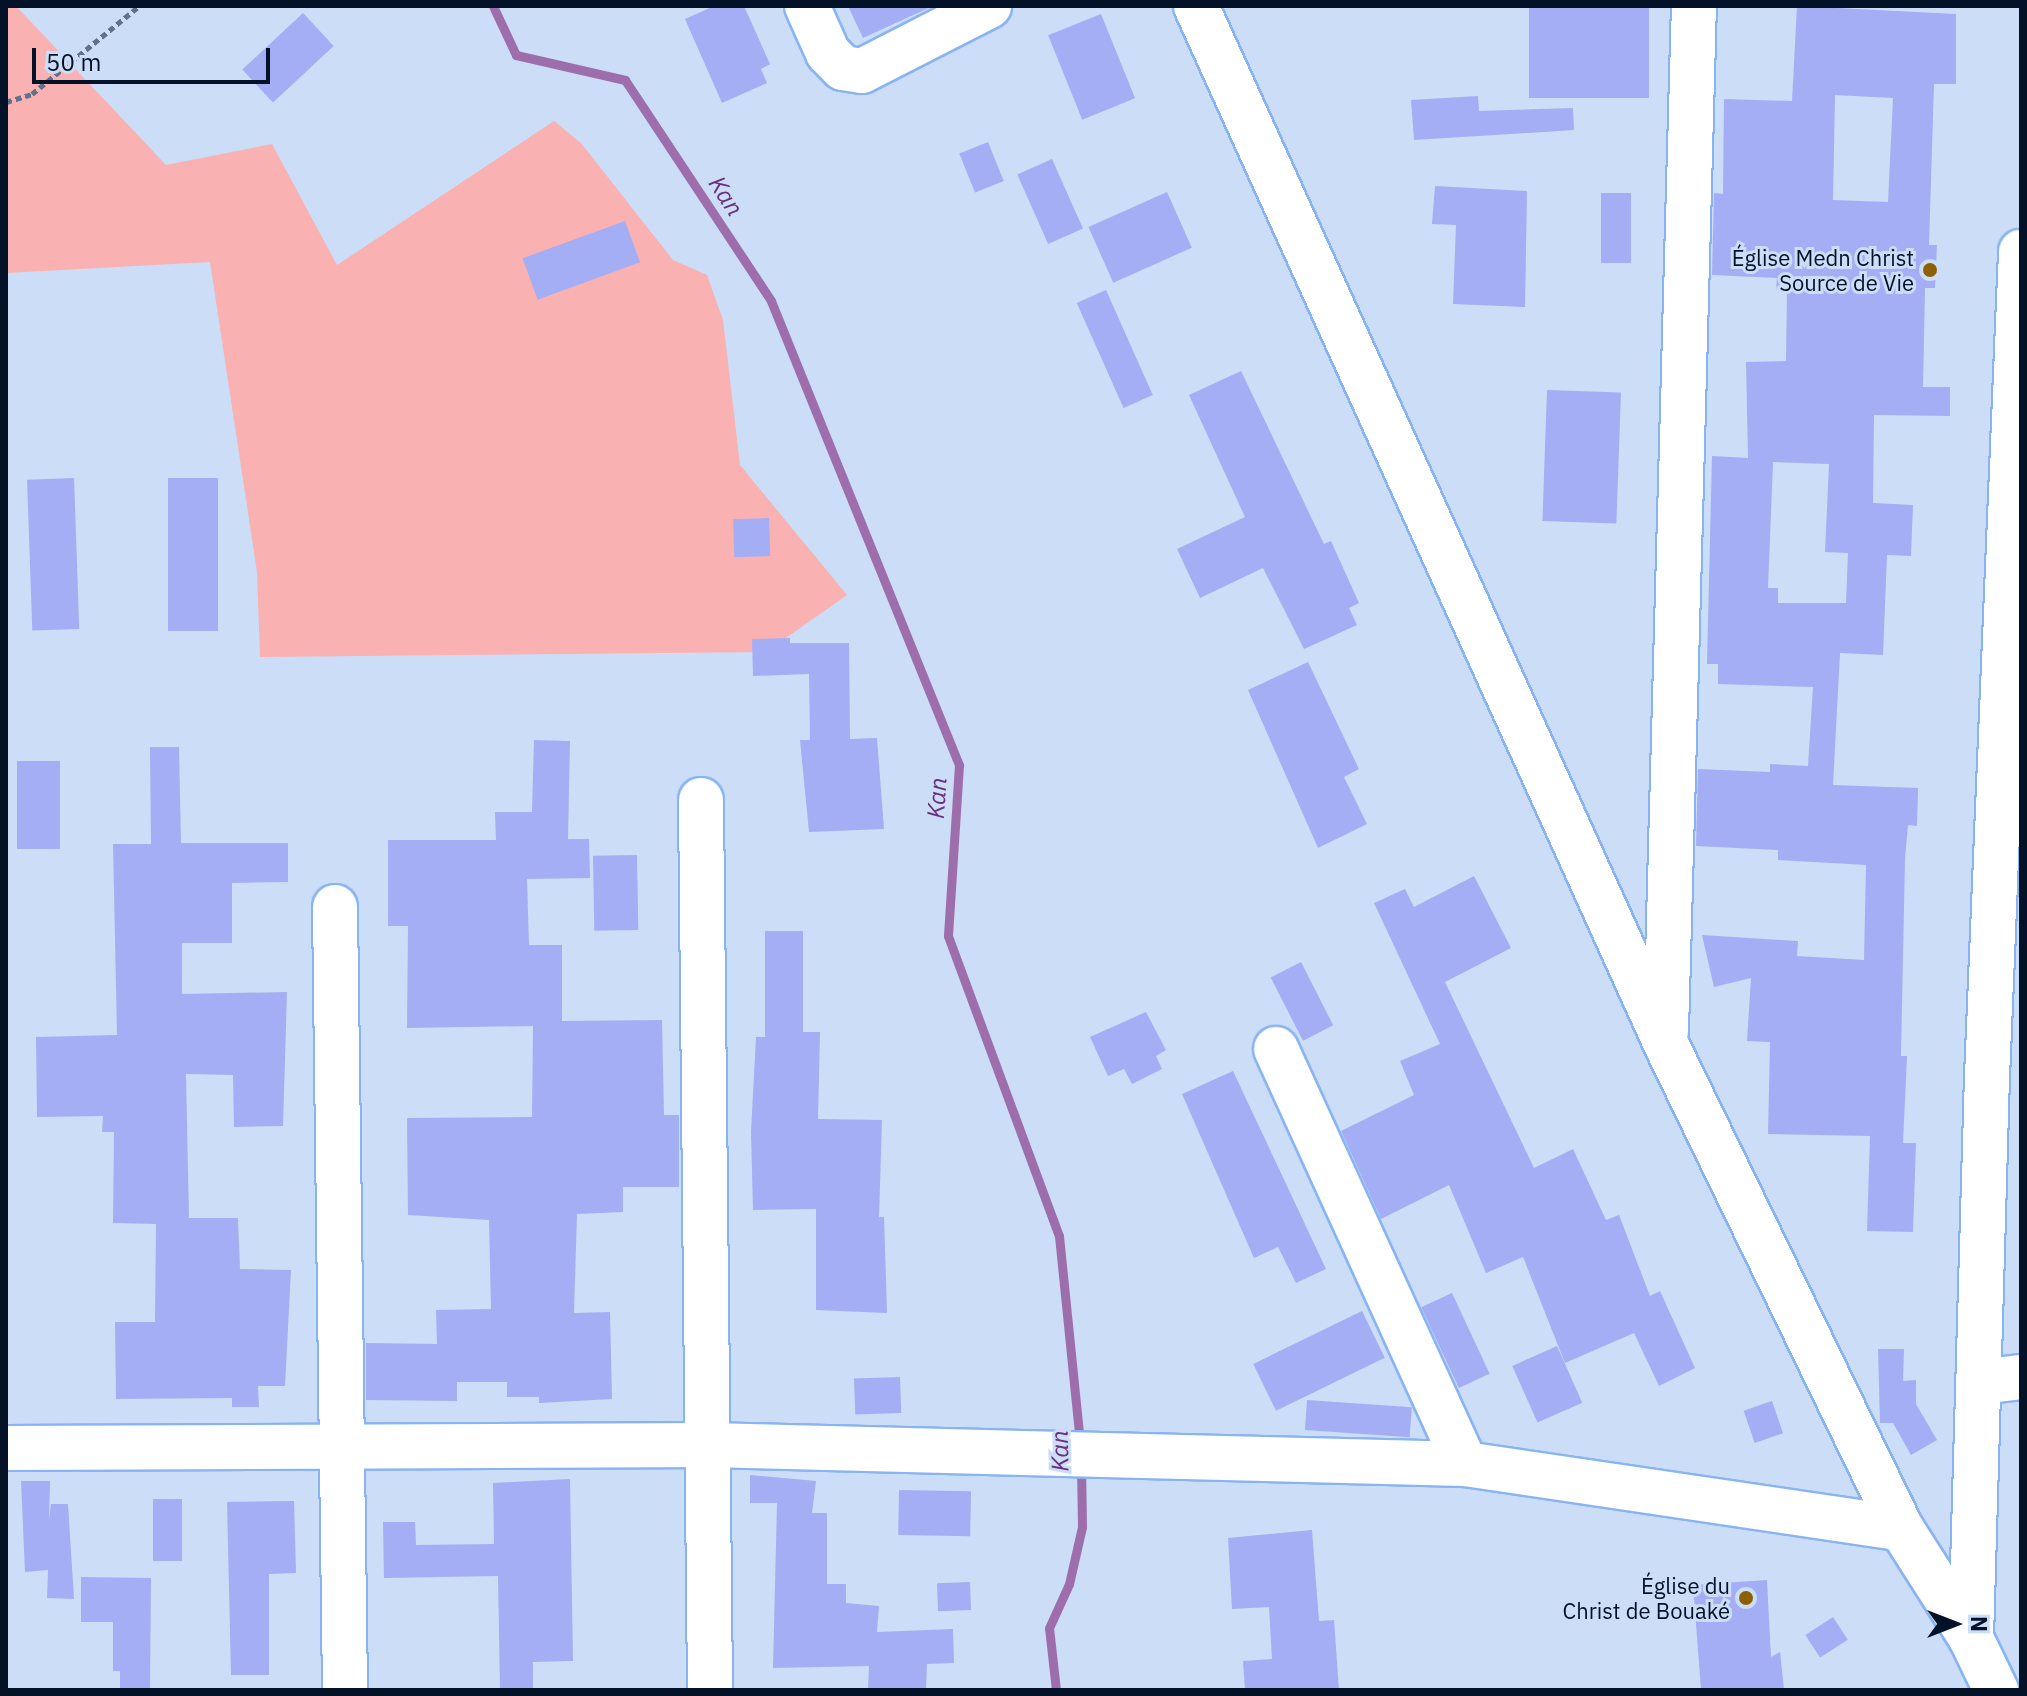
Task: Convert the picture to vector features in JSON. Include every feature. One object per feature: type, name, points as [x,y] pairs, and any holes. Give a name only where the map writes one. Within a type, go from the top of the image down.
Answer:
[{"type":"street","points":[[807,6],[828,53],[843,68],[862,71],[989,6]]},
{"type":"street","points":[[1196,6],[1665,1042],[1901,1528],[1971,1638],[1996,1690]]},
{"type":"street","points":[[1665,1042],[1694,6]]},
{"type":"street","points":[[1971,1638],[2000,1379],[2021,252]]},
{"type":"street","points":[[701,800],[710,1690]]},
{"type":"street","points":[[335,907],[345,1690]]},
{"type":"street","points":[[1276,1049],[1465,1464]]},
{"type":"street","points":[[6,1448],[709,1445],[1465,1464],[1901,1528]]},
{"type":"path","points":[[6,102],[32,94],[139,6]]},
{"type":"shaded area","points":[[6,6],[16,6],[166,165],[272,144],[337,265],[554,121],[581,143],[673,260],[707,275],[723,320],[740,465],[847,595],[766,652],[260,657],[257,572],[210,262],[6,273]]},
{"type":"building","points":[[714,6],[744,6],[770,64],[761,69],[767,83],[722,103],[685,19]]},
{"type":"building","points":[[848,6],[933,6],[863,38]]},
{"type":"building","points":[[1529,6],[1649,6],[1649,98],[1529,98]]},
{"type":"building","points":[[1797,6],[1956,14],[1956,84],[1934,84],[1929,245],[1937,245],[1935,288],[1925,288],[1923,387],[1950,387],[1950,416],[1874,415],[1873,503],[1913,505],[1911,556],[1887,555],[1883,655],[1840,653],[1833,785],[1918,788],[1917,826],[1908,825],[1905,858],[1901,1056],[1907,1056],[1903,1143],[1916,1143],[1913,1232],[1867,1231],[1870,1136],[1768,1134],[1770,1042],[1747,1041],[1751,978],[1714,987],[1702,935],[1798,941],[1797,956],[1864,960],[1866,865],[1778,860],[1778,850],[1696,846],[1698,769],[1770,772],[1770,764],[1808,766],[1813,687],[1718,684],[1718,664],[1707,664],[1712,456],[1748,458],[1746,362],[1786,361],[1787,290],[1776,289],[1777,278],[1712,275],[1714,193],[1723,194],[1724,99],[1792,101]],"holes":[[[1835,95],[1893,98],[1888,202],[1833,200]],[[1773,462],[1829,464],[1825,552],[1848,553],[1846,603],[1778,603],[1778,588],[1768,588]]]},
{"type":"building","points":[[303,13],[334,46],[273,103],[242,70]]},
{"type":"building","points":[[1101,14],[1135,98],[1082,120],[1048,35]]},
{"type":"building","points":[[1478,96],[1479,111],[1573,108],[1574,130],[1414,140],[1411,100]]},
{"type":"building","points":[[988,142],[1004,181],[975,193],[959,154]]},
{"type":"building","points":[[1052,159],[1083,228],[1048,244],[1017,174]]},
{"type":"building","points":[[1435,186],[1527,191],[1525,307],[1453,304],[1456,225],[1432,224]]},
{"type":"building","points":[[1167,192],[1192,248],[1113,283],[1088,227]]},
{"type":"building","points":[[1601,193],[1631,193],[1631,263],[1601,263]]},
{"type":"building","points":[[625,221],[640,262],[538,300],[523,258]]},
{"type":"building","points":[[1106,290],[1153,395],[1124,408],[1077,303]]},
{"type":"building","points":[[1241,371],[1324,544],[1331,541],[1359,603],[1349,608],[1357,625],[1304,649],[1263,568],[1200,598],[1177,549],[1245,517],[1189,395]]},
{"type":"building","points":[[1547,390],[1621,393],[1616,524],[1542,521]]},
{"type":"building","points":[[74,478],[79,629],[32,631],[27,480]]},
{"type":"building","points":[[168,478],[218,478],[218,631],[168,631]]},
{"type":"building","points":[[769,518],[770,556],[734,557],[733,519]]},
{"type":"building","points":[[790,638],[790,643],[849,643],[850,739],[877,738],[884,829],[809,832],[800,740],[810,740],[809,674],[753,676],[752,639]]},
{"type":"building","points":[[1308,662],[1359,769],[1344,777],[1367,824],[1318,848],[1248,690]]},
{"type":"building","points":[[534,740],[570,741],[568,839],[589,839],[590,878],[527,879],[529,945],[562,945],[562,1021],[662,1020],[664,1115],[679,1115],[679,1187],[623,1187],[623,1212],[577,1214],[574,1313],[610,1312],[612,1399],[539,1403],[539,1397],[507,1397],[507,1382],[457,1382],[457,1401],[366,1400],[366,1343],[437,1344],[436,1310],[491,1309],[489,1220],[408,1215],[407,1118],[532,1117],[533,1026],[407,1028],[408,926],[388,926],[388,840],[496,840],[495,812],[532,812]]},
{"type":"building","points":[[150,747],[179,747],[181,843],[288,843],[288,882],[232,883],[232,943],[182,943],[182,994],[287,992],[283,1126],[234,1127],[233,1075],[186,1074],[189,1218],[238,1218],[240,1269],[291,1270],[285,1386],[258,1386],[259,1407],[232,1407],[232,1398],[116,1399],[115,1322],[155,1322],[156,1224],[113,1223],[114,1132],[102,1132],[103,1116],[37,1117],[36,1037],[117,1035],[113,844],[151,844]]},
{"type":"building","points":[[17,761],[60,761],[60,849],[17,849]]},
{"type":"building","points":[[637,855],[638,930],[594,931],[593,856]]},
{"type":"building","points":[[1474,876],[1511,948],[1445,982],[1534,1168],[1573,1149],[1606,1220],[1619,1215],[1650,1296],[1660,1291],[1695,1368],[1659,1386],[1634,1333],[1565,1363],[1523,1257],[1486,1273],[1449,1185],[1381,1219],[1341,1131],[1414,1095],[1400,1061],[1440,1044],[1374,903],[1405,889],[1414,907]]},
{"type":"building","points":[[765,931],[803,931],[803,1032],[820,1032],[818,1119],[882,1120],[879,1217],[884,1217],[887,1313],[816,1310],[816,1209],[753,1210],[751,1132],[756,1037],[765,1037]]},
{"type":"building","points":[[1301,962],[1333,1025],[1303,1041],[1271,977]]},
{"type":"building","points":[[1146,1012],[1166,1050],[1156,1056],[1162,1069],[1132,1084],[1124,1069],[1108,1076],[1090,1037]]},
{"type":"building","points":[[1233,1071],[1326,1269],[1296,1283],[1278,1247],[1254,1258],[1182,1094]]},
{"type":"building","points":[[1452,1293],[1490,1374],[1459,1388],[1421,1307]]},
{"type":"building","points":[[1362,1311],[1385,1358],[1276,1411],[1253,1364]]},
{"type":"building","points":[[1557,1346],[1582,1403],[1537,1423],[1512,1366]]},
{"type":"building","points":[[1878,1349],[1904,1349],[1903,1381],[1916,1380],[1916,1404],[1937,1440],[1911,1455],[1893,1423],[1880,1423]]},
{"type":"building","points":[[900,1377],[901,1413],[855,1415],[854,1379]]},
{"type":"building","points":[[1307,1400],[1412,1407],[1410,1437],[1305,1430]]},
{"type":"building","points":[[1772,1401],[1783,1433],[1755,1443],[1744,1411]]},
{"type":"building","points":[[750,1475],[816,1481],[812,1513],[827,1513],[827,1584],[846,1584],[846,1603],[879,1606],[877,1632],[953,1629],[954,1663],[927,1664],[926,1690],[868,1690],[869,1666],[773,1668],[777,1503],[750,1503]]},
{"type":"building","points":[[570,1479],[573,1661],[533,1662],[533,1690],[500,1690],[498,1576],[384,1578],[383,1522],[415,1522],[416,1545],[494,1544],[493,1483]]},
{"type":"building","points":[[21,1481],[50,1481],[49,1521],[51,1504],[68,1504],[74,1599],[47,1598],[48,1570],[25,1572]]},
{"type":"building","points":[[899,1490],[971,1491],[970,1536],[898,1535]]},
{"type":"building","points":[[153,1499],[182,1499],[182,1561],[153,1561]]},
{"type":"building","points":[[294,1501],[296,1573],[269,1574],[269,1675],[231,1675],[227,1502]]},
{"type":"building","points":[[1312,1530],[1319,1621],[1334,1620],[1339,1690],[1245,1690],[1243,1661],[1272,1659],[1269,1607],[1232,1609],[1228,1538]]},
{"type":"building","points":[[81,1577],[151,1578],[150,1690],[120,1690],[120,1671],[113,1671],[113,1622],[81,1622]]},
{"type":"building","points":[[1767,1580],[1771,1657],[1780,1652],[1784,1690],[1701,1690],[1693,1585]]},
{"type":"building","points":[[970,1582],[971,1610],[938,1611],[937,1583]]},
{"type":"building","points":[[1833,1617],[1848,1640],[1820,1658],[1805,1635]]},
{"type":"waterway","name":"Kan","points":[[493,6],[516,55],[625,80],[771,301],[959,765],[948,936],[1059,1236],[1080,1441]]},
{"type":"waterway","name":"Kan","points":[[1056,1690],[1049,1628],[1069,1584],[1082,1527],[1081,1464]]},
{"type":"place","name":"Église Medn Christ Source de Vie","points":[[1930,270]]},
{"type":"place","name":"Église du Christ de Bouaké","points":[[1746,1598]]}]
